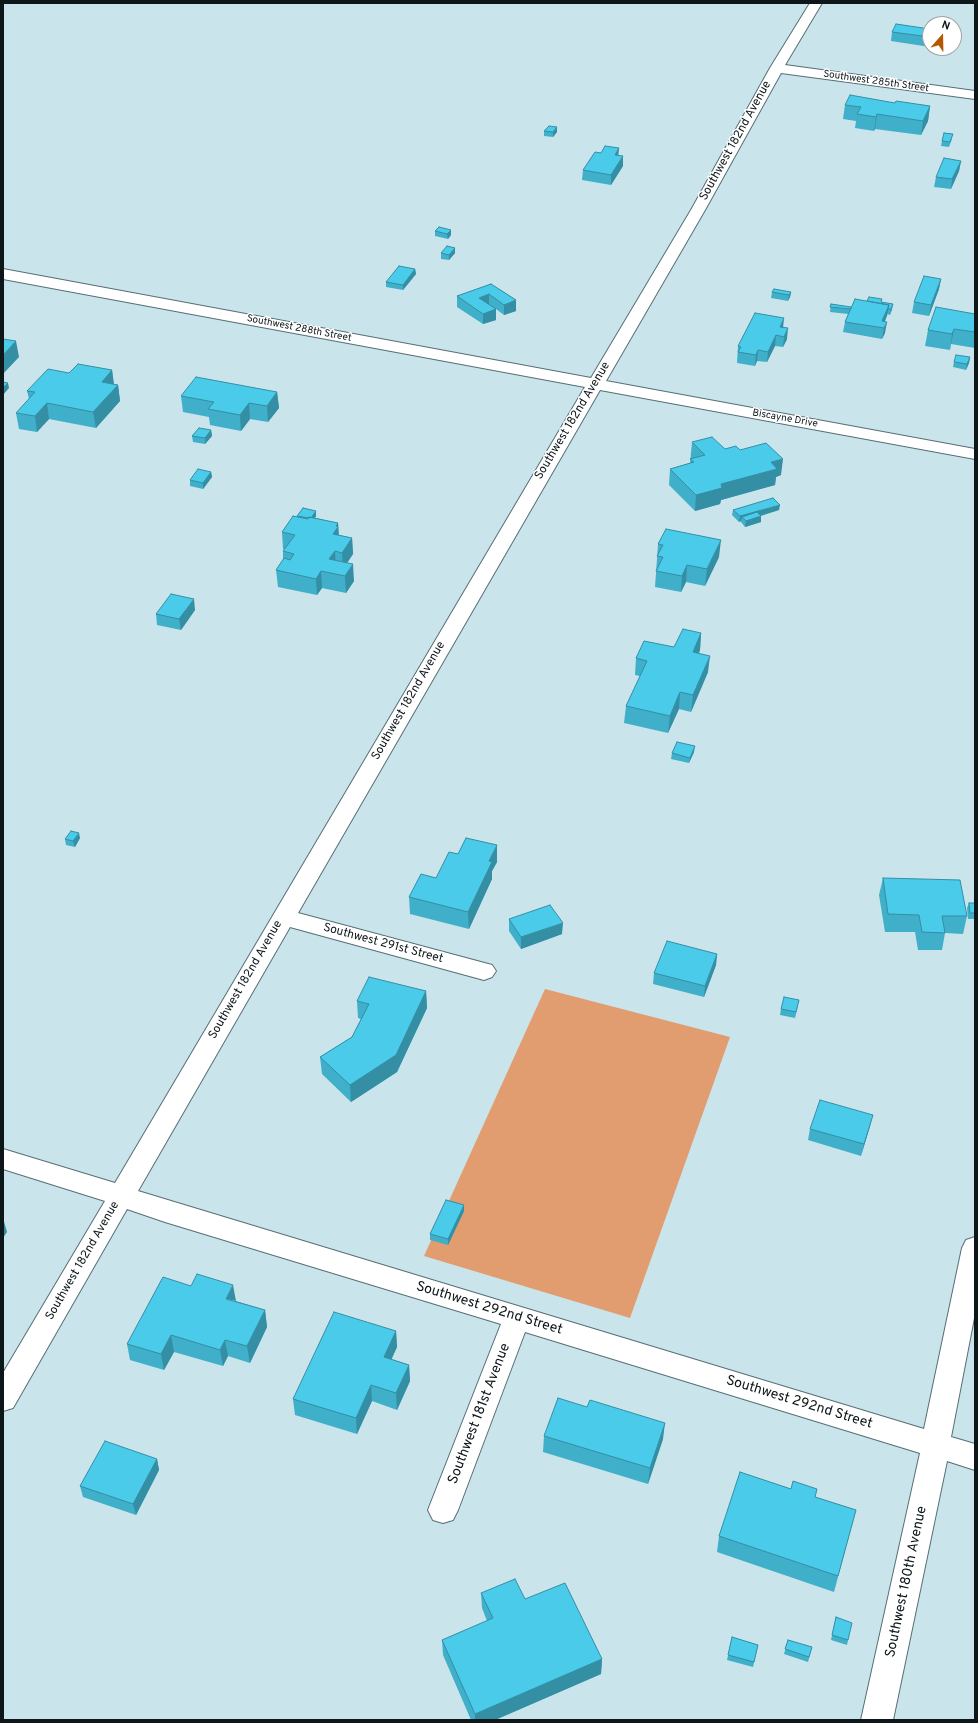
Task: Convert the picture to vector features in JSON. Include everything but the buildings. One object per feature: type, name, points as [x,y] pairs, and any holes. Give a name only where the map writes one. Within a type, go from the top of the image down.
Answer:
[{"type":"street","name":"Southwest 182nd Avenue","points":[[3,1399],[282,917],[698,210],[777,68],[816,3]]},
{"type":"street","name":"Southwest 285th Street","points":[[777,68],[975,95]]},
{"type":"street","name":"Southwest 288th Street","points":[[3,274],[595,384]]},
{"type":"street","name":"Biscayne Drive","points":[[595,384],[975,454]]},
{"type":"street","name":"Southwest 291st Street","points":[[282,917],[484,971]]},
{"type":"street","name":"Southwest 292nd Street","points":[[3,1159],[165,1211],[975,1457]]},
{"type":"street","points":[[935,1444],[975,1248]]},
{"type":"street","name":"Southwest 181st Avenue","points":[[442,1510],[517,1317]]},
{"type":"street","name":"Southwest 180th Avenue","points":[[877,1720],[930,1478],[935,1444]]},
{"type":"shaded area","points":[[545,989],[730,1037],[630,1318],[424,1256]]}]
